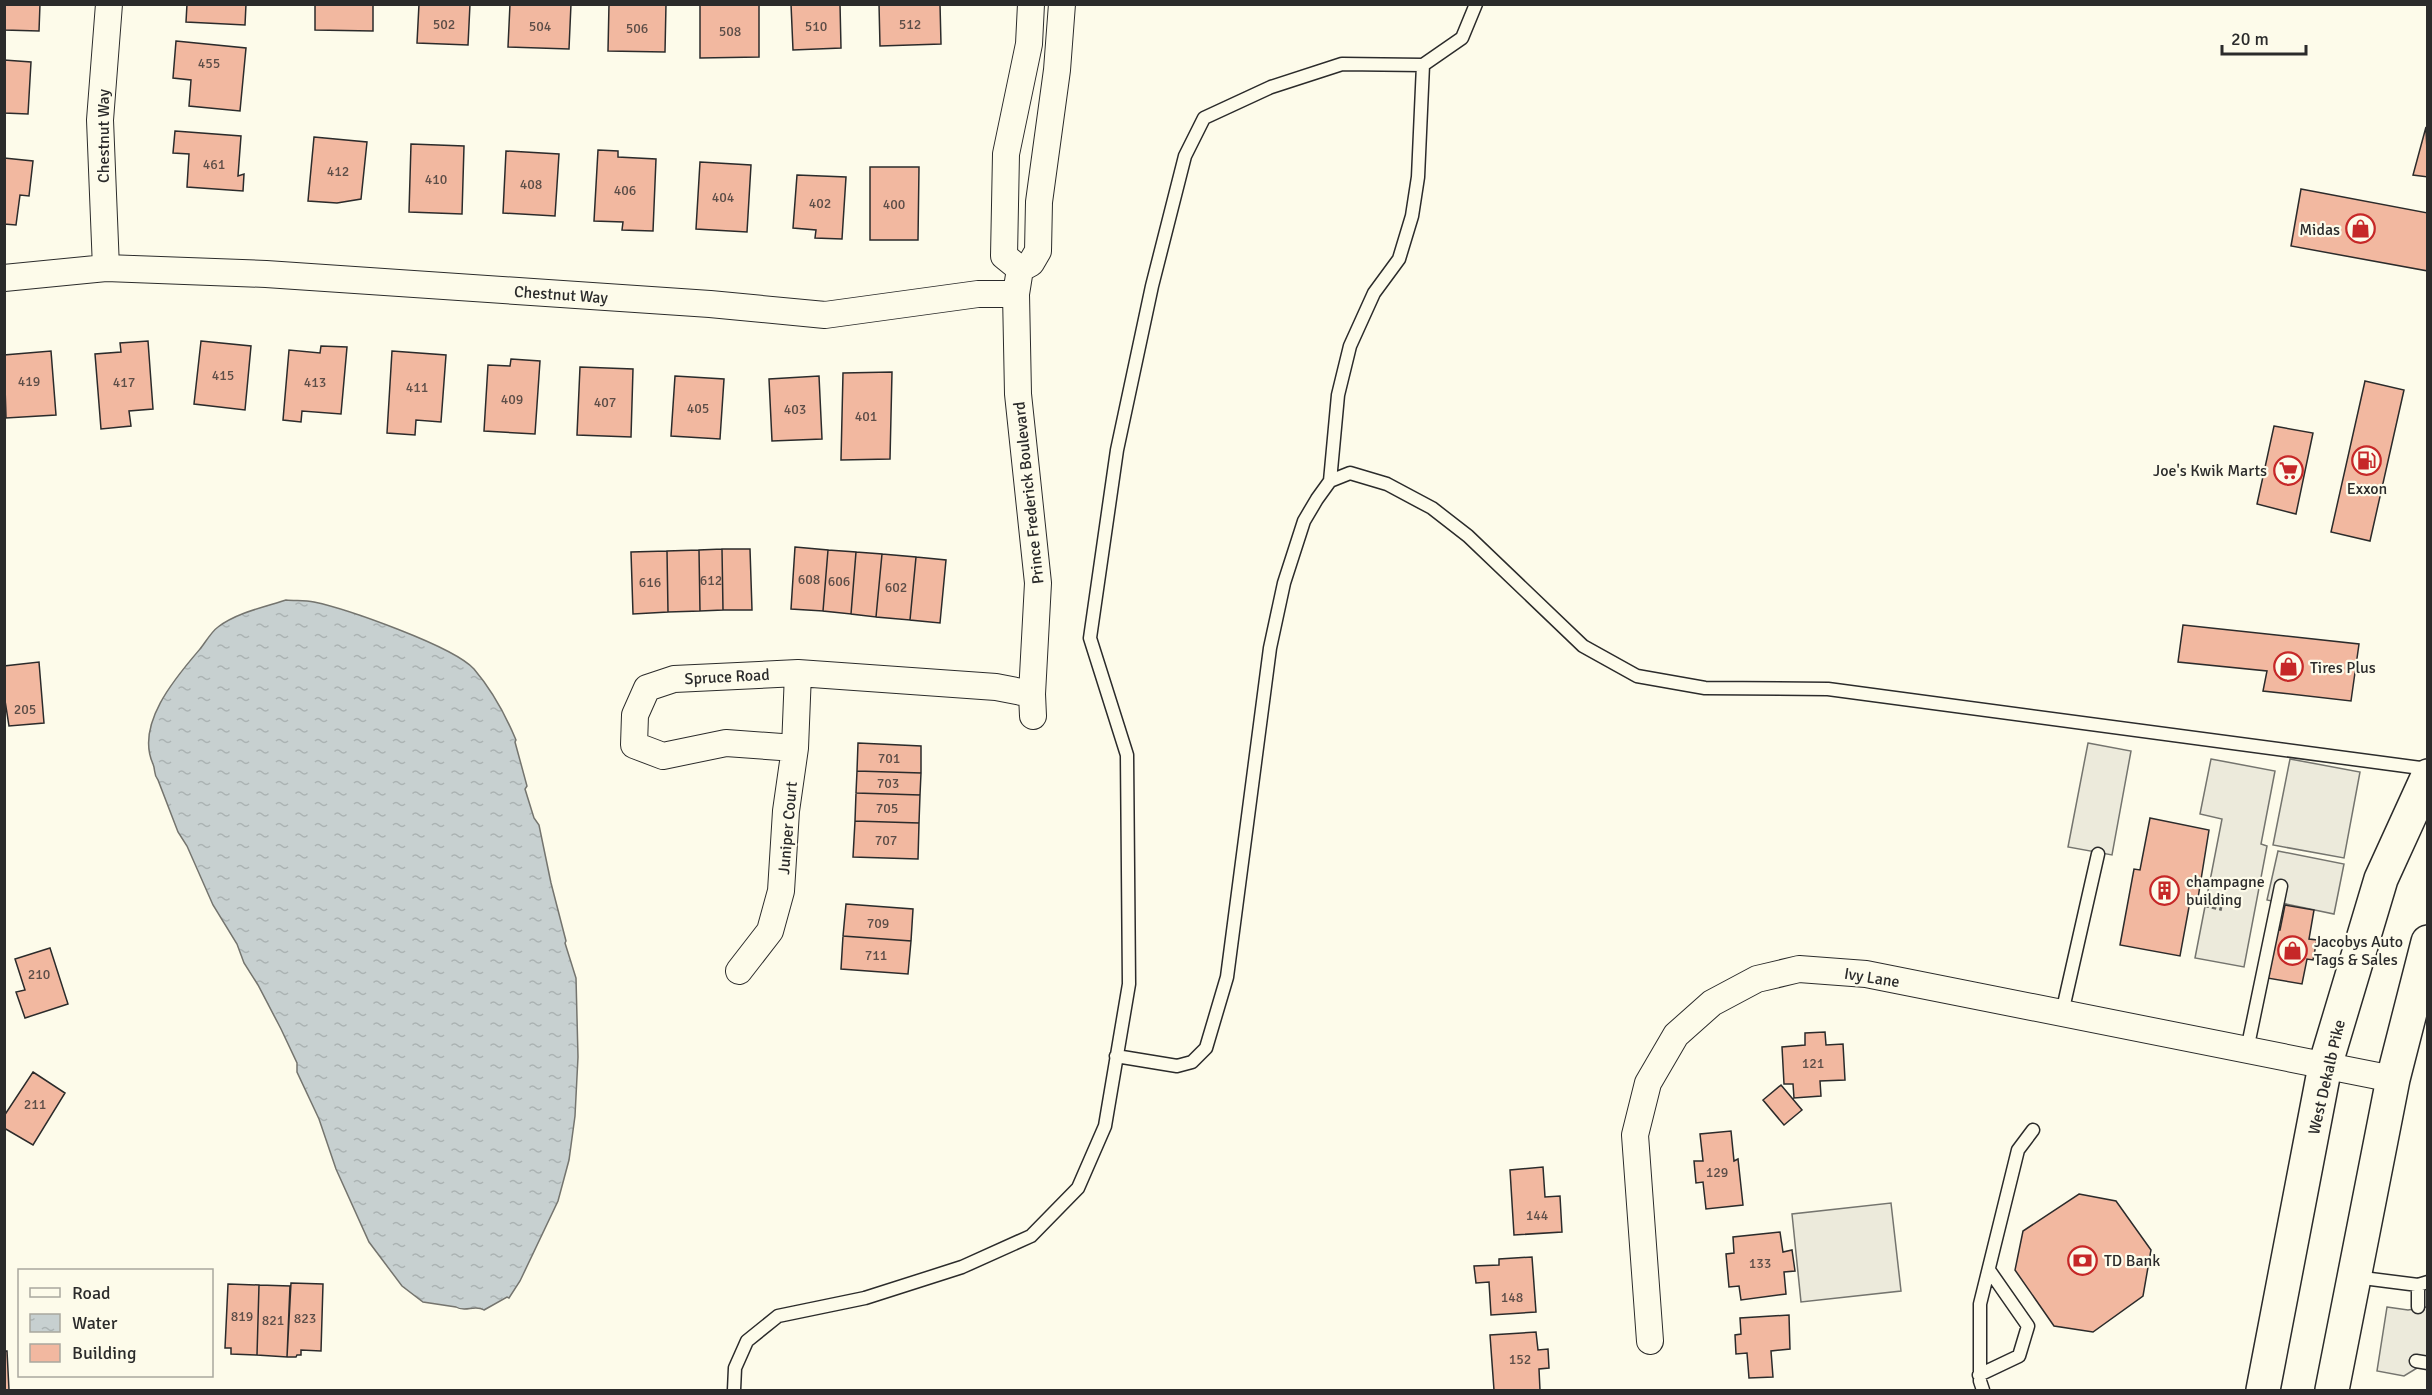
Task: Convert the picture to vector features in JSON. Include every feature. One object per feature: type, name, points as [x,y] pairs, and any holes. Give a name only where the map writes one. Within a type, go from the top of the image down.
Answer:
[{"type":"highway","name":"West Dekalb Pike","points":[[2263,1390],[2325,1066],[2381,879],[2427,776]]},
{"type":"highway","points":[[2332,1390],[2393,1079],[2420,1007],[2427,942]]},
{"type":"street","name":"Chestnut Way","points":[[106,268],[100,120],[109,4]]},
{"type":"street","points":[[1031,4],[1029,44],[1006,154],[1004,256],[1020,269],[1031,263],[1038,251],[1039,202],[1057,70],[1062,4]]},
{"type":"street","name":"Chestnut Way","points":[[4,278],[106,268],[290,276],[710,304],[825,315],[978,294],[1016,294]]},
{"type":"street","name":"Prince Frederick Boulevard","points":[[1020,269],[1016,294],[1018,394],[1038,583],[1033,705]]},
{"type":"street","name":"Spruce Road","points":[[795,748],[726,743],[663,756],[634,745],[635,715],[647,688],[674,679],[798,673],[996,687],[1033,705]]},
{"type":"street","name":"Juniper Court","points":[[739,971],[770,931],[781,891],[786,811],[795,748],[798,673]]},
{"type":"street","name":"Ivy Lane","points":[[1650,1341],[1635,1135],[1648,1083],[1676,1035],[1712,1003],[1756,979],[1799,969],[1866,974],[2393,1079]]},
{"type":"lane","points":[[734,1390],[735,1368],[747,1341],[778,1316],[865,1298],[963,1267],[1031,1236],[1078,1188],[1105,1126],[1129,984],[1127,754],[1090,638],[1117,450],[1152,286],[1185,156],[1204,118],[1271,87],[1342,64],[1423,65],[1462,38],[1476,4]]},
{"type":"lane","points":[[1116,1056],[1177,1066],[1192,1062],[1206,1048],[1227,977],[1270,648],[1284,583],[1304,521],[1330,481],[1338,395],[1350,346],[1374,293],[1399,259],[1412,216],[1418,177],[1423,65]]},
{"type":"lane","points":[[1330,481],[1350,473],[1387,484],[1432,508],[1468,536],[1583,646],[1637,676],[1705,688],[1828,689],[2427,769]]},
{"type":"lane","points":[[2062,1013],[2098,854]]},
{"type":"lane","points":[[2247,1050],[2281,886]]},
{"type":"lane","points":[[1983,1390],[1979,1375],[1980,1304],[2018,1150],[2033,1130]]},
{"type":"lane","points":[[1979,1375],[2019,1356],[2028,1326],[1989,1270]]},
{"type":"lane","points":[[2355,1277],[2423,1283],[2418,1307]]},
{"type":"path","points":[[2190,902],[2222,909]]},
{"type":"shaded area","points":[[2088,743],[2131,751],[2112,855],[2068,847]]},
{"type":"shaded area","points":[[2211,759],[2275,771],[2261,844],[2267,846],[2244,967],[2195,958],[2222,819],[2200,814]]},
{"type":"shaded area","points":[[2290,759],[2360,772],[2344,858],[2273,845]]},
{"type":"shaded area","points":[[2278,851],[2344,864],[2334,914],[2267,900]]},
{"type":"shaded area","points":[[1891,1203],[1901,1291],[1801,1302],[1792,1214]]},
{"type":"shaded area","points":[[2387,1307],[2408,1310],[2427,1307],[2427,1362],[2404,1376],[2377,1371]]},
{"type":"water","points":[[286,600],[314,602],[350,612],[423,640],[462,660],[474,669],[486,685],[503,712],[516,740],[527,786],[525,789],[534,818],[539,825],[565,943],[576,978],[578,1057],[575,1116],[569,1160],[558,1201],[520,1281],[509,1298],[484,1310],[481,1308],[459,1309],[423,1302],[402,1286],[369,1242],[336,1169],[319,1119],[297,1072],[297,1063],[258,985],[244,963],[237,944],[213,905],[187,846],[178,832],[155,774],[149,749],[149,733],[161,702],[180,673],[218,627],[225,622]]},
{"type":"building","points":[[4,4],[40,4],[39,31],[4,30]]},
{"type":"building","points":[[187,4],[246,4],[245,25],[186,22]]},
{"type":"building","points":[[315,4],[373,4],[373,31],[315,30]]},
{"type":"building","points":[[419,4],[470,4],[468,45],[417,43]]},
{"type":"building","points":[[510,4],[571,4],[569,49],[508,47]]},
{"type":"building","points":[[609,4],[666,4],[665,52],[608,51]]},
{"type":"building","points":[[700,4],[759,4],[759,57],[700,58]]},
{"type":"building","points":[[791,4],[840,4],[841,48],[793,50]]},
{"type":"building","points":[[879,4],[940,4],[941,44],[880,46]]},
{"type":"building","points":[[176,41],[246,48],[240,111],[189,106],[191,80],[173,78]]},
{"type":"building","points":[[4,60],[31,62],[28,114],[4,113]]},
{"type":"building","points":[[2426,127],[2428,177],[2413,175]]},
{"type":"building","points":[[175,131],[241,136],[238,176],[244,174],[243,191],[187,187],[189,154],[173,153]]},
{"type":"building","points":[[314,137],[367,142],[361,199],[337,203],[308,201]]},
{"type":"building","points":[[411,144],[464,146],[462,214],[409,212]]},
{"type":"building","points":[[598,150],[618,151],[618,157],[656,159],[653,231],[622,230],[623,222],[594,221]]},
{"type":"building","points":[[506,151],[559,154],[555,216],[503,213]]},
{"type":"building","points":[[4,158],[33,161],[29,196],[20,195],[16,225],[4,224]]},
{"type":"building","points":[[700,162],[751,165],[747,232],[696,229]]},
{"type":"building","points":[[870,167],[919,167],[918,240],[870,240]]},
{"type":"building","points":[[797,175],[846,177],[842,239],[815,238],[816,230],[793,228]]},
{"type":"building","name":"Midas","points":[[2301,189],[2428,213],[2428,271],[2291,246]]},
{"type":"building","points":[[148,341],[153,409],[129,411],[131,426],[101,429],[95,354],[121,352],[120,343]]},
{"type":"building","points":[[201,341],[251,346],[245,410],[194,404]]},
{"type":"building","points":[[321,346],[347,347],[341,414],[302,411],[301,422],[283,420],[289,350],[320,353]]},
{"type":"building","points":[[51,351],[56,415],[6,418],[4,355]]},
{"type":"building","points":[[392,351],[446,355],[441,422],[416,420],[415,435],[387,433]]},
{"type":"building","points":[[511,359],[540,361],[535,434],[484,431],[488,365],[510,366]]},
{"type":"building","points":[[580,367],[633,369],[631,437],[577,435]]},
{"type":"building","points":[[892,372],[890,459],[841,460],[843,373]]},
{"type":"building","points":[[675,376],[724,379],[720,439],[671,436]]},
{"type":"building","points":[[819,376],[822,439],[772,441],[769,379]]},
{"type":"building","points":[[2365,381],[2404,390],[2370,541],[2331,532]]},
{"type":"building","points":[[2274,426],[2313,433],[2296,514],[2257,504]]},
{"type":"building","points":[[795,547],[828,550],[823,611],[791,609]]},
{"type":"building","points":[[722,549],[750,549],[752,610],[723,610]]},
{"type":"building","points":[[722,549],[723,610],[700,611],[699,550]]},
{"type":"building","points":[[699,550],[700,611],[668,612],[667,551]]},
{"type":"building","points":[[828,550],[856,552],[851,614],[823,611]]},
{"type":"building","points":[[667,551],[668,612],[633,614],[631,552]]},
{"type":"building","points":[[856,552],[882,554],[876,617],[851,614]]},
{"type":"building","points":[[882,554],[916,557],[910,620],[876,617]]},
{"type":"building","points":[[916,557],[946,560],[940,623],[910,620]]},
{"type":"building","name":"Tires Plus","points":[[2183,625],[2359,644],[2351,701],[2263,691],[2267,671],[2178,662]]},
{"type":"building","points":[[39,662],[44,723],[9,726],[4,694],[4,666]]},
{"type":"building","points":[[858,743],[921,746],[921,773],[857,771]]},
{"type":"building","points":[[857,771],[921,773],[920,795],[856,793]]},
{"type":"building","points":[[856,793],[920,795],[919,823],[855,821]]},
{"type":"building","name":"champagne building","points":[[2150,818],[2209,830],[2198,898],[2191,896],[2180,956],[2120,945],[2134,869],[2140,870]]},
{"type":"building","points":[[855,821],[919,823],[918,859],[853,857]]},
{"type":"building","points":[[846,904],[913,909],[911,941],[843,936]]},
{"type":"building","name":"Jacobys Auto Tags & Sales","points":[[2285,905],[2314,910],[2309,939],[2317,940],[2313,960],[2307,959],[2302,984],[2267,978],[2276,930],[2280,930]]},
{"type":"building","points":[[843,936],[911,941],[908,974],[841,969]]},
{"type":"building","points":[[50,948],[68,1004],[25,1018],[16,992],[25,990],[15,959]]},
{"type":"building","points":[[1825,1032],[1826,1045],[1843,1044],[1845,1080],[1820,1081],[1821,1096],[1794,1098],[1793,1084],[1784,1084],[1782,1047],[1805,1045],[1805,1033]]},
{"type":"building","points":[[33,1072],[65,1093],[33,1145],[4,1128],[4,1116]]},
{"type":"building","points":[[1781,1085],[1802,1110],[1784,1125],[1763,1100]]},
{"type":"building","points":[[1731,1131],[1734,1161],[1738,1159],[1743,1205],[1706,1209],[1703,1182],[1696,1183],[1694,1161],[1703,1161],[1700,1134]]},
{"type":"building","points":[[1543,1167],[1545,1197],[1560,1196],[1562,1232],[1514,1235],[1510,1170]]},
{"type":"building","name":"TD Bank","points":[[2079,1194],[2116,1201],[2151,1250],[2143,1296],[2093,1332],[2054,1326],[2015,1270],[2023,1231]]},
{"type":"building","points":[[1780,1232],[1783,1252],[1792,1250],[1795,1271],[1784,1272],[1786,1294],[1741,1300],[1739,1286],[1729,1287],[1726,1254],[1734,1253],[1733,1237]]},
{"type":"building","points":[[1532,1257],[1536,1312],[1491,1315],[1489,1282],[1476,1283],[1474,1266],[1499,1265],[1499,1259]]},
{"type":"building","points":[[291,1283],[323,1284],[321,1351],[301,1350],[301,1355],[287,1357]]},
{"type":"building","points":[[228,1284],[259,1285],[257,1355],[231,1354],[231,1348],[225,1348]]},
{"type":"building","points":[[259,1285],[290,1286],[287,1357],[257,1355]]},
{"type":"building","points":[[1789,1315],[1790,1349],[1771,1351],[1773,1377],[1749,1378],[1747,1353],[1736,1354],[1735,1335],[1741,1334],[1740,1318]]},
{"type":"building","points":[[1536,1332],[1538,1350],[1548,1349],[1549,1368],[1539,1369],[1540,1390],[1494,1390],[1490,1335]]},
{"type":"building","points":[[4,1351],[7,1351],[9,1390],[4,1390]]},
{"type":"place","name":"Midas","points":[[2361,229]]},
{"type":"place","name":"Exxon","points":[[2367,460]]},
{"type":"place","name":"Joe's Kwik Marts","points":[[2288,470]]},
{"type":"place","name":"Tires Plus","points":[[2289,667]]},
{"type":"place","name":"champagne building","points":[[2165,890]]},
{"type":"place","name":"Jacobys Auto Tags & Sales","points":[[2293,950]]},
{"type":"place","name":"TD Bank","points":[[2083,1260]]}]
